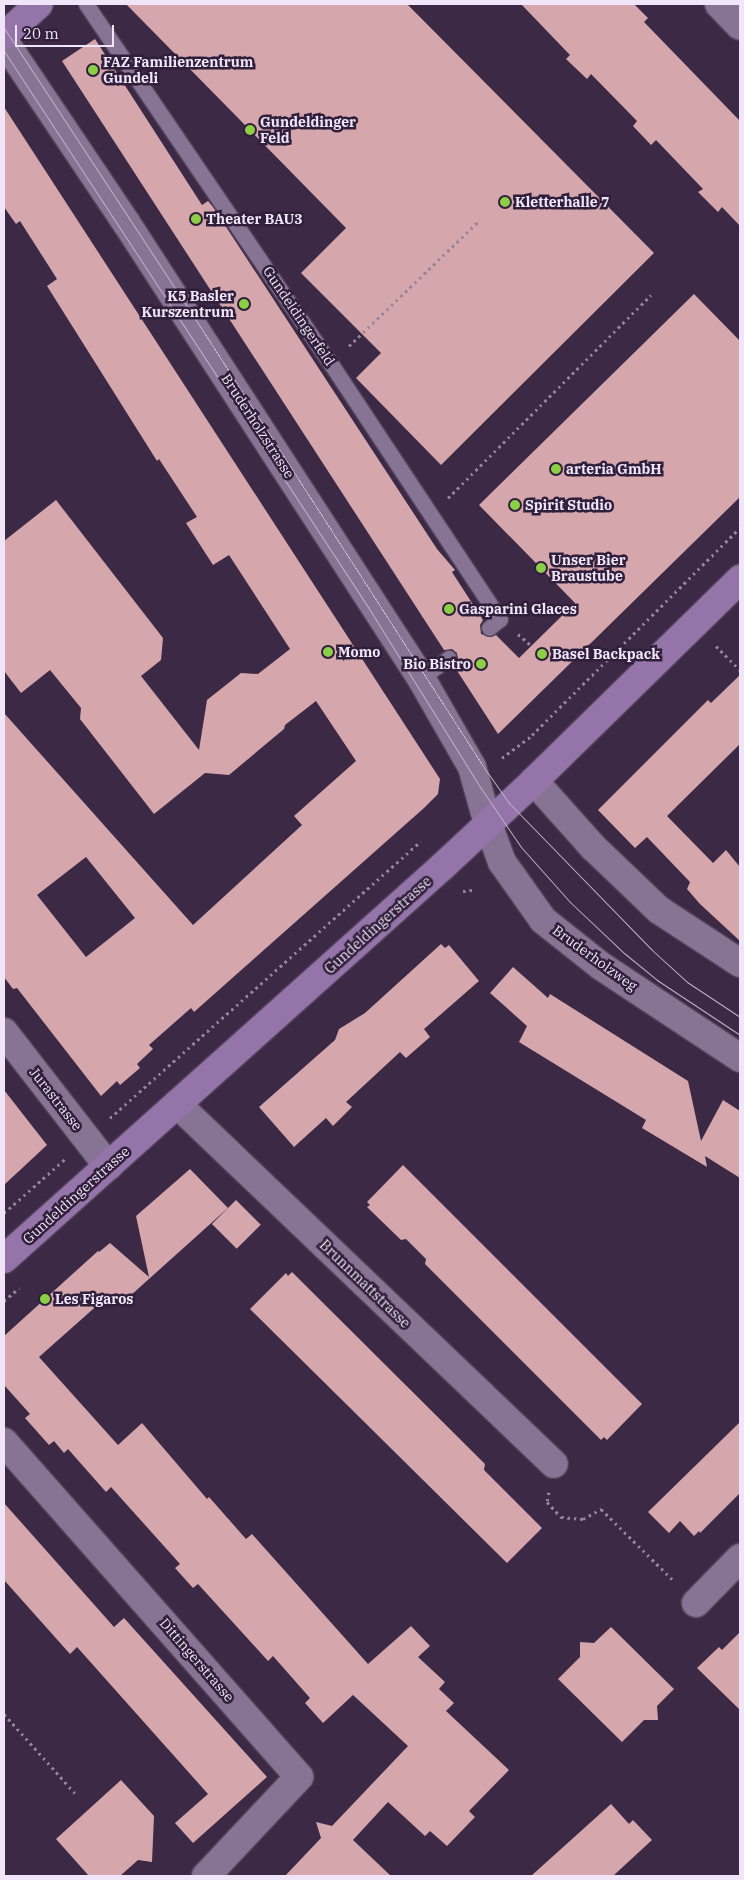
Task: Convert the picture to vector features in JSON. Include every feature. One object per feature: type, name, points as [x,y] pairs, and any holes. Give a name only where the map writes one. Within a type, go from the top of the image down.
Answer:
[{"type":"main road","points":[[4,36],[39,4]]},
{"type":"main road","name":"Gundeldingerstrasse","points":[[4,1259],[488,824],[740,579]]},
{"type":"street","points":[[718,4],[740,26]]},
{"type":"street","name":"Bruderholzstrasse","points":[[4,41],[127,224],[421,678],[468,757],[476,776],[488,824]]},
{"type":"street","points":[[534,781],[593,848],[659,910],[740,964]]},
{"type":"street","name":"Bruderholzweg","points":[[488,824],[502,862],[543,920],[601,966],[740,1058]]},
{"type":"street","name":"Jurastrasse","points":[[4,1032],[108,1166]]},
{"type":"street","name":"Brunnmattstrasse","points":[[177,1104],[554,1464]]},
{"type":"street","name":"Dittingerstrasse","points":[[4,1442],[299,1777],[206,1876]]},
{"type":"street","points":[[696,1603],[740,1558]]},
{"type":"lane","name":"Gundeldingerfeld","points":[[86,4],[331,364],[500,619],[489,628]]},
{"type":"lane","points":[[421,678],[448,658]]},
{"type":"path","points":[[331,364],[480,220]]},
{"type":"path","points":[[432,515],[650,295]]},
{"type":"path","points":[[501,758],[532,735],[740,528]]},
{"type":"path","points":[[715,645],[740,670]]},
{"type":"path","points":[[4,1213],[425,838]]},
{"type":"path","points":[[547,1502],[561,1517],[577,1520],[589,1518],[601,1509],[668,1576]]},
{"type":"path","points":[[4,1714],[75,1793]]},
{"type":"building","points":[[126,4],[407,4],[654,253],[441,465],[356,378],[381,353],[301,273],[346,228]]},
{"type":"building","points":[[521,4],[634,4],[648,18],[644,22],[740,121],[740,226],[722,207],[718,212],[698,192],[703,189],[656,140],[651,145],[633,126],[637,121],[591,74],[587,79],[566,59],[570,55]]},
{"type":"building","points":[[95,39],[202,205],[208,201],[213,207],[437,549],[455,570],[452,572],[483,620],[480,625],[481,634],[490,637],[496,635],[519,658],[575,603],[479,505],[694,294],[740,341],[740,497],[498,734],[454,666],[458,661],[457,653],[452,649],[444,650],[62,61]]},
{"type":"building","points":[[4,107],[440,779],[438,794],[424,808],[194,1012],[191,1008],[149,1045],[153,1049],[137,1064],[140,1068],[120,1085],[117,1081],[101,1096],[17,988],[13,989],[4,977],[4,713],[193,925],[302,825],[294,816],[356,761],[316,701],[285,725],[284,729],[229,775],[205,773],[154,814],[80,719],[81,708],[50,670],[21,693],[4,671],[4,541],[56,500],[163,638],[161,660],[141,676],[199,750],[207,700],[241,673],[258,674],[290,649],[229,555],[213,565],[186,523],[197,517],[159,459],[157,461],[47,286],[57,279],[20,221],[16,224],[4,207]],"holes":[[[86,857],[135,918],[86,957],[37,895]]]},
{"type":"building","points":[[740,675],[740,744],[667,816],[713,863],[726,850],[740,867],[740,941],[700,904],[687,889],[690,882],[647,837],[635,848],[598,810],[708,700],[711,703]]},
{"type":"building","points":[[441,944],[445,948],[449,945],[479,981],[424,1029],[430,1037],[406,1058],[400,1052],[346,1102],[352,1107],[333,1126],[326,1118],[294,1147],[259,1107],[335,1040],[339,1029],[365,1013]]},
{"type":"building","points":[[513,967],[548,998],[550,994],[688,1081],[701,1141],[723,1100],[740,1111],[740,1178],[705,1156],[707,1167],[642,1128],[646,1120],[519,1042],[527,1026],[490,993]]},
{"type":"building","points":[[4,1090],[47,1145],[4,1185]]},
{"type":"building","points":[[403,1165],[642,1404],[607,1440],[604,1437],[601,1440],[425,1264],[426,1259],[406,1239],[401,1240],[367,1207],[370,1205],[367,1202]]},
{"type":"building","points":[[190,1169],[228,1208],[120,1305],[110,1294],[39,1357],[118,1445],[142,1423],[207,1499],[209,1497],[246,1539],[252,1534],[368,1664],[411,1626],[430,1646],[418,1657],[445,1682],[439,1689],[454,1703],[446,1711],[509,1770],[469,1811],[475,1817],[447,1846],[430,1831],[425,1836],[388,1802],[353,1840],[391,1876],[285,1876],[321,1838],[316,1822],[332,1826],[408,1746],[353,1695],[323,1723],[305,1703],[310,1698],[273,1656],[268,1661],[198,1584],[193,1588],[175,1568],[180,1564],[111,1487],[106,1492],[68,1449],[64,1453],[54,1441],[49,1445],[25,1418],[30,1414],[4,1385],[4,1336],[98,1251],[110,1243],[149,1277],[136,1216]]},
{"type":"building","points":[[236,1200],[261,1225],[237,1249],[212,1224]]},
{"type":"building","points":[[292,1272],[485,1464],[484,1470],[542,1528],[507,1563],[250,1309],[286,1273],[288,1276]]},
{"type":"building","points":[[740,1422],[740,1493],[700,1533],[699,1531],[694,1536],[680,1521],[669,1533],[648,1512]]},
{"type":"building","points":[[4,1503],[114,1627],[124,1618],[267,1777],[193,1843],[175,1823],[208,1794],[77,1647],[70,1654],[4,1580]]},
{"type":"building","points":[[611,1627],[674,1689],[657,1706],[658,1720],[644,1720],[622,1742],[558,1679],[580,1657],[580,1642],[594,1643]]},
{"type":"building","points":[[740,1632],[740,1710],[697,1668],[719,1647],[722,1650]]},
{"type":"building","points":[[121,1780],[154,1816],[152,1862],[138,1860],[120,1876],[89,1876],[56,1839]]},
{"type":"building","points":[[611,1804],[629,1824],[633,1820],[652,1840],[613,1876],[531,1876]]},
{"type":"tram line","points":[[4,28],[203,331],[485,769],[509,803],[652,950],[687,982],[740,1017]]},
{"type":"tram line","points":[[4,51],[368,607],[478,784],[521,847],[570,902],[624,953],[657,980],[740,1035]]},
{"type":"place","name":"FAZ Familienzentrum Gundeli","points":[[93,70]]},
{"type":"place","name":"Gundeldinger Feld","points":[[250,130]]},
{"type":"place","name":"Kletterhalle 7","points":[[505,202]]},
{"type":"place","name":"Theater BAU3","points":[[196,219]]},
{"type":"place","name":"K5 Basler Kurszentrum","points":[[244,304]]},
{"type":"place","name":"arteria GmbH","points":[[556,469]]},
{"type":"place","name":"Spirit Studio","points":[[515,505]]},
{"type":"place","name":"Unser Bier Braustube","points":[[541,568]]},
{"type":"place","name":"Gasparini Glaces","points":[[449,609]]},
{"type":"place","name":"Momo","points":[[328,652]]},
{"type":"place","name":"Basel Backpack","points":[[542,654]]},
{"type":"place","name":"Bio Bistro","points":[[481,664]]},
{"type":"place","name":"Les Figaros","points":[[45,1299]]}]
